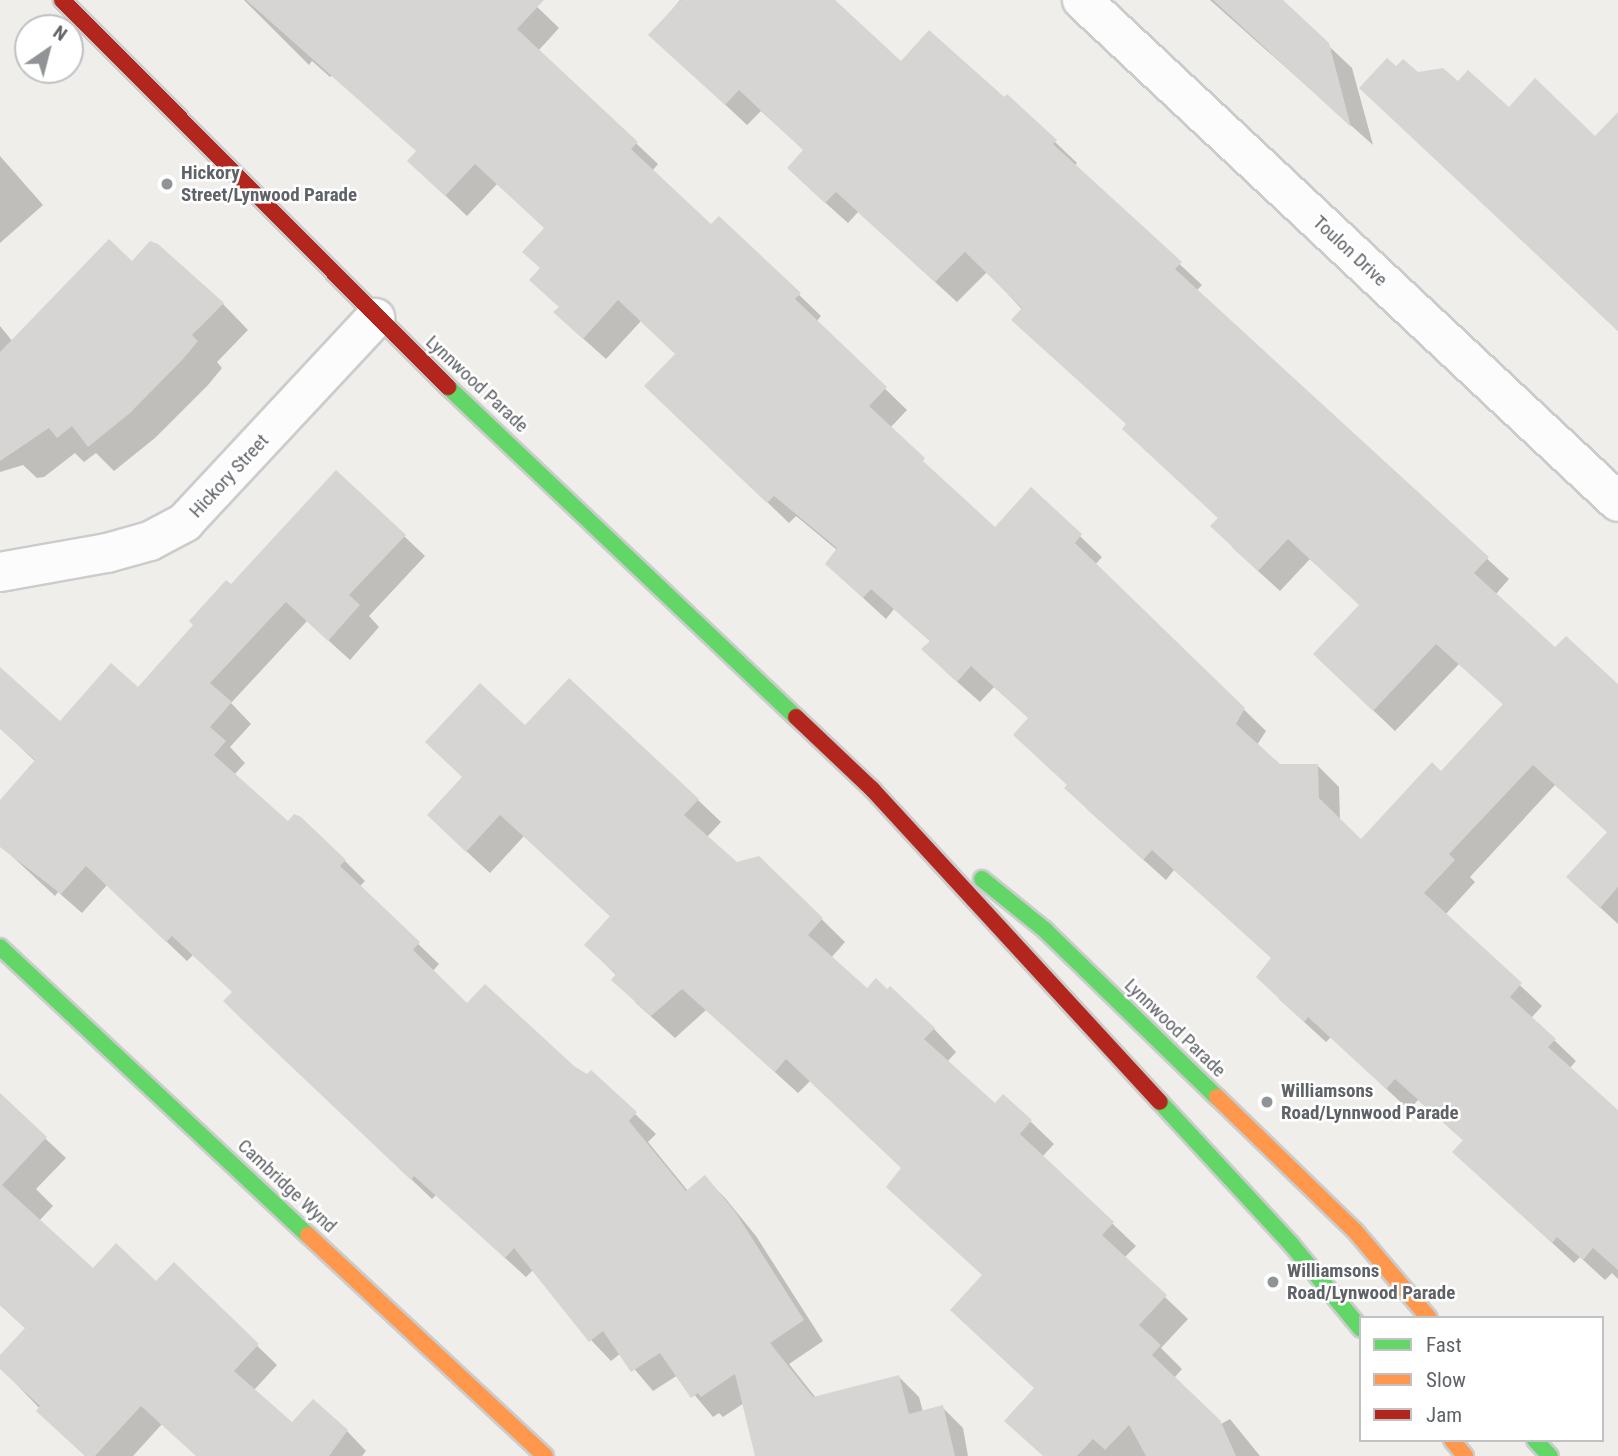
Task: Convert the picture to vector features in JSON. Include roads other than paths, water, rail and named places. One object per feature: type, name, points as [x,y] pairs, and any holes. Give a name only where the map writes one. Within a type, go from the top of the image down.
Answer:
[{"type":"main road","name":"Lynnwood Parade","points":[[62,0],[375,318],[872,789],[1291,1244],[1359,1327]]},
{"type":"main road","name":"Lynnwood Parade","points":[[872,789],[1045,930],[1355,1231],[1427,1316]]},
{"type":"main road","name":"Cambridge Wynd","points":[[0,947],[545,1456]]},
{"type":"main road","points":[[1454,1442],[1465,1456]]},
{"type":"main road","points":[[1537,1442],[1550,1456]]},
{"type":"street","name":"Toulon Drive","points":[[1082,0],[1618,502]]},
{"type":"street","name":"Hickory Street","points":[[0,572],[107,553],[150,541],[186,522],[375,318]]},
{"type":"place","name":"Hickory Street/Lynwood Parade","points":[[167,184]]},
{"type":"place","name":"Williamsons Road/Lynnwood Parade","points":[[1267,1102]]},
{"type":"place","name":"Williamsons Road/Lynwood Parade","points":[[1273,1282]]}]
